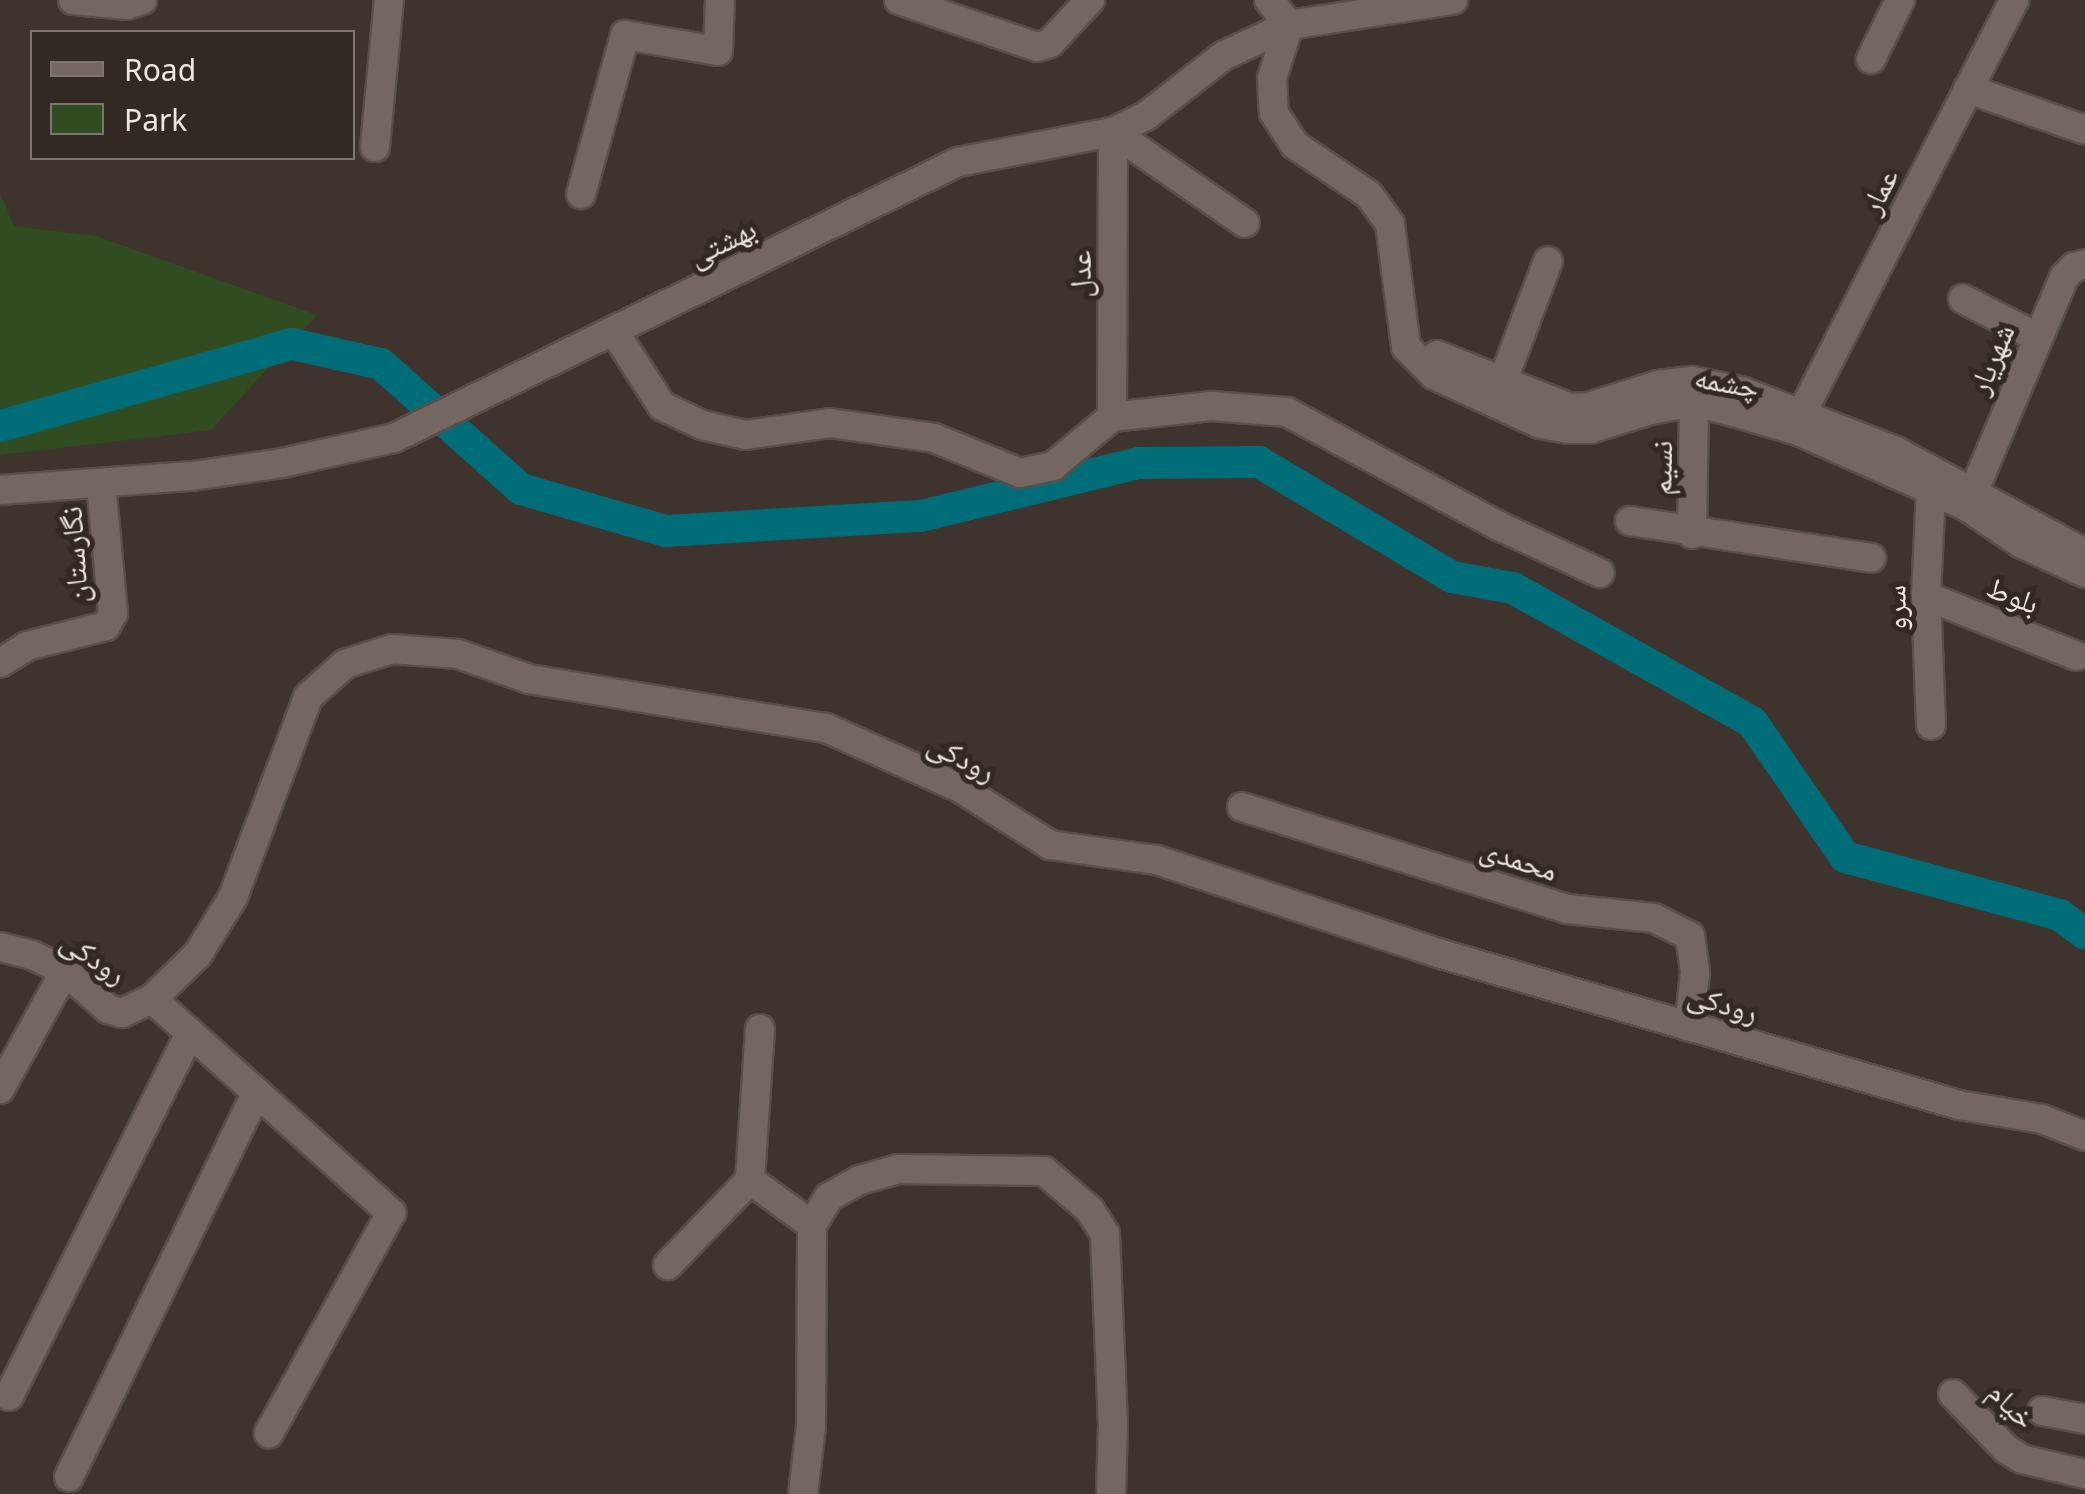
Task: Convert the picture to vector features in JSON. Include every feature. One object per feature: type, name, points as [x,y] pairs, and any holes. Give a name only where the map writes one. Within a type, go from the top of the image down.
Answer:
[{"type":"street","points":[[74,0],[128,5],[142,0]]},
{"type":"street","points":[[375,147],[390,0]]},
{"type":"street","points":[[581,194],[625,35],[718,51],[720,0]]},
{"type":"street","points":[[912,1],[955,20],[1036,46],[1050,43],[1090,0]]},
{"type":"street","points":[[1269,0],[1289,25]]},
{"type":"street","name":"بهشتی","points":[[0,490],[101,484],[282,463],[394,438],[958,162],[1113,132],[1146,116],[1223,56],[1289,25],[1453,0]]},
{"type":"street","points":[[1871,59],[1900,0]]},
{"type":"street","name":"عمار","points":[[1803,411],[2014,0]]},
{"type":"street","name":"چشمه","points":[[1289,25],[1272,78],[1274,113],[1295,145],[1369,195],[1390,224],[1406,347],[1434,375],[1540,424],[1590,429],[1651,410],[1694,402],[1798,431],[1931,490],[1970,499],[2022,544],[2085,573]]},
{"type":"street","points":[[1968,88],[2083,129]]},
{"type":"street","points":[[1113,132],[1245,223]]},
{"type":"street","name":"عدل","points":[[1112,417],[1113,132]]},
{"type":"street","points":[[1502,383],[1548,260]]},
{"type":"street","name":"شهریار","points":[[1970,499],[2035,336],[2068,271],[2085,264]]},
{"type":"street","name":"چشمه","points":[[1400,290],[1431,351],[1502,383],[1570,408],[1588,407],[1658,385],[1692,381],[1803,411],[1896,451],[1970,499],[2085,553]]},
{"type":"street","points":[[1963,299],[2035,336]]},
{"type":"street","points":[[614,331],[662,406],[732,435],[830,423],[950,441],[1020,474],[1036,474],[1053,466],[1112,417],[1211,406],[1287,412],[1500,526],[1600,573]]},
{"type":"street","name":"نسیم","points":[[1692,534],[1694,402]]},
{"type":"street","name":"نگارستان","points":[[0,663],[27,646],[106,626],[112,613],[101,484]]},
{"type":"street","name":"سرو","points":[[1931,490],[1926,596],[1931,725]]},
{"type":"street","points":[[1630,521],[1692,534],[1871,558]]},
{"type":"street","name":"بلوط","points":[[1926,596],[2078,656]]},
{"type":"street","name":"رودکی","points":[[0,947],[32,954],[65,970],[108,1009],[122,1013],[152,1000],[198,954],[233,897],[308,698],[345,664],[392,649],[458,654],[528,678],[826,728],[960,788],[1050,845],[1157,860],[1438,953],[1958,1106],[2042,1119],[2085,1136]]},
{"type":"street","name":"محمدی","points":[[1242,807],[1568,909],[1654,918],[1690,936],[1695,974],[1690,1026]]},
{"type":"street","points":[[0,1088],[65,970]]},
{"type":"street","points":[[152,1000],[392,1213],[269,1432]]},
{"type":"street","points":[[668,1265],[750,1180],[760,1029]]},
{"type":"street","points":[[9,1396],[190,1033]]},
{"type":"street","points":[[69,1477],[257,1092]]},
{"type":"street","points":[[803,1494],[811,1426],[812,1225],[829,1198],[860,1180],[898,1169],[1044,1171],[1090,1210],[1105,1234],[1113,1425],[1110,1494]]},
{"type":"street","points":[[750,1180],[812,1225]]},
{"type":"street","name":"خیام","points":[[1954,1394],[2006,1449],[2022,1459],[2085,1474]]},
{"type":"street","points":[[2042,1411],[2085,1419]]},
{"type":"green space","points":[[0,193],[14,226],[96,236],[317,315],[211,430],[0,455]]},
{"type":"waterway","points":[[0,426],[292,344],[381,364],[521,489],[666,531],[921,516],[1138,463],[1259,462],[1452,577],[1513,588],[1752,722],[1845,857],[2060,915],[2085,934]]}]
